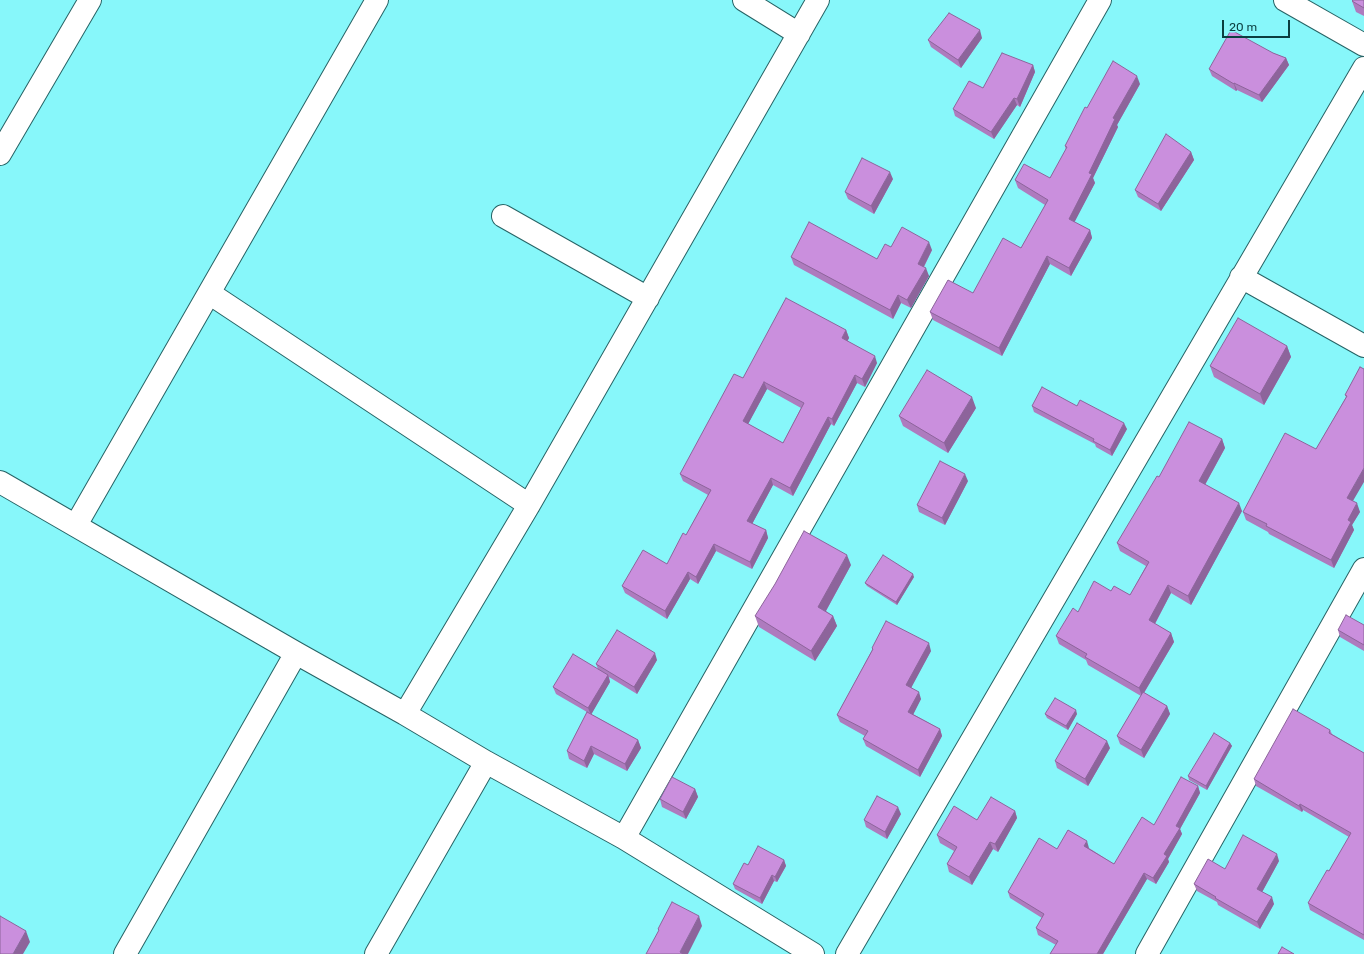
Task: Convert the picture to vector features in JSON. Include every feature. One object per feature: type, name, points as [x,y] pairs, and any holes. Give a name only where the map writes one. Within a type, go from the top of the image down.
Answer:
[{"type":"street","points":[[0,154],[90,0]]},
{"type":"street","points":[[76,525],[377,0]]},
{"type":"street","points":[[744,0],[799,34]]},
{"type":"street","points":[[405,714],[529,505],[818,0]]},
{"type":"street","points":[[624,838],[1100,0]]},
{"type":"street","points":[[1285,0],[1364,45]]},
{"type":"street","points":[[847,954],[1364,68]]},
{"type":"street","points":[[503,216],[648,298]]},
{"type":"street","points":[[1241,278],[1364,346]]},
{"type":"street","points":[[209,293],[529,505]]},
{"type":"street","points":[[0,482],[486,762],[624,838],[813,954]]},
{"type":"street","points":[[1147,954],[1364,570]]},
{"type":"street","points":[[131,952],[296,653]]},
{"type":"street","points":[[376,954],[486,762]]},
{"type":"building","points":[[1364,0],[1364,8],[1352,1]]},
{"type":"building","points":[[949,13],[980,30],[958,60],[928,40]]},
{"type":"building","points":[[1231,30],[1273,53],[1286,58],[1259,95],[1234,84],[1209,69]]},
{"type":"building","points":[[1002,53],[1033,65],[1017,99],[1014,98],[991,132],[953,109],[969,81],[983,88]]},
{"type":"building","points":[[1113,61],[1137,76],[1113,118],[1115,119],[1089,173],[1092,174],[1069,219],[1090,230],[1069,268],[1047,256],[999,348],[930,312],[948,280],[973,293],[1003,238],[1021,248],[1048,200],[1015,180],[1024,164],[1050,178],[1067,147],[1065,146],[1085,107],[1087,108]]},
{"type":"building","points":[[1166,134],[1191,152],[1158,204],[1135,190]]},
{"type":"building","points":[[862,158],[890,172],[871,206],[845,192]]},
{"type":"building","points":[[809,222],[877,259],[885,244],[891,247],[902,227],[929,242],[918,264],[926,268],[907,300],[898,295],[890,310],[791,257]]},
{"type":"building","points":[[786,298],[846,330],[842,338],[875,356],[862,379],[855,375],[832,419],[828,417],[790,488],[771,478],[747,521],[766,530],[750,562],[714,544],[696,577],[688,572],[665,611],[622,586],[643,550],[667,564],[683,533],[686,535],[711,490],[680,474],[734,374],[743,378]],"holes":[[[764,382],[804,403],[783,443],[743,421]]]},
{"type":"building","points":[[1238,318],[1287,346],[1260,394],[1210,366]]},
{"type":"building","points":[[1360,367],[1364,369],[1364,468],[1347,498],[1357,503],[1348,520],[1351,522],[1331,560],[1266,526],[1267,524],[1243,512],[1285,433],[1316,449],[1347,396],[1345,395]]},
{"type":"building","points":[[927,370],[972,397],[944,443],[899,416]]},
{"type":"building","points":[[1042,387],[1077,406],[1080,400],[1124,423],[1110,450],[1093,441],[1094,439],[1032,406]]},
{"type":"building","points":[[1189,422],[1222,439],[1199,481],[1239,503],[1188,596],[1168,585],[1149,620],[1171,633],[1139,688],[1085,657],[1087,654],[1056,636],[1073,608],[1078,612],[1094,581],[1111,591],[1114,586],[1130,595],[1149,562],[1117,543],[1157,476],[1159,477]]},
{"type":"building","points":[[940,461],[965,474],[942,518],[917,505]]},
{"type":"building","points":[[804,531],[847,555],[818,607],[833,616],[811,651],[755,616],[775,584]]},
{"type":"building","points":[[883,555],[913,574],[896,602],[865,583]]},
{"type":"building","points":[[1346,615],[1364,625],[1364,645],[1338,630]]},
{"type":"building","points":[[886,621],[929,643],[906,685],[919,692],[908,712],[940,729],[918,770],[863,739],[868,731],[837,715],[873,649],[872,648]]},
{"type":"building","points":[[617,630],[655,653],[634,687],[596,664]]},
{"type":"building","points":[[573,654],[608,675],[588,708],[553,687]]},
{"type":"building","points":[[1143,692],[1167,706],[1141,750],[1117,736]]},
{"type":"building","points":[[1055,698],[1076,710],[1066,726],[1045,714]]},
{"type":"building","points":[[1293,709],[1330,730],[1329,733],[1364,753],[1364,935],[1308,903],[1351,833],[1300,804],[1299,806],[1254,779]]},
{"type":"building","points":[[587,712],[638,740],[625,764],[591,746],[584,761],[567,751]]},
{"type":"building","points":[[1077,723],[1107,741],[1085,779],[1055,761]]},
{"type":"building","points":[[1214,733],[1230,743],[1206,786],[1188,776]]},
{"type":"building","points":[[672,777],[695,789],[683,812],[660,799]]},
{"type":"building","points":[[1181,777],[1198,786],[1176,826],[1180,828],[1164,854],[1167,856],[1153,878],[1144,873],[1097,954],[1050,954],[1058,941],[1036,928],[1044,914],[1008,892],[1039,838],[1057,849],[1068,830],[1087,841],[1084,846],[1114,864],[1142,817],[1154,825]]},
{"type":"building","points":[[877,796],[898,807],[885,832],[864,820]]},
{"type":"building","points":[[991,797],[1015,811],[995,844],[990,842],[969,877],[947,864],[957,847],[937,835],[954,806],[977,820]]},
{"type":"building","points":[[1243,835],[1277,854],[1257,889],[1272,897],[1257,922],[1194,884],[1208,859],[1225,869]]},
{"type":"building","points":[[758,846],[784,860],[775,877],[772,875],[760,898],[733,884],[744,863],[748,865]]},
{"type":"building","points":[[672,902],[699,916],[680,952],[683,954],[646,954],[659,930],[658,929]]},
{"type":"building","points":[[0,916],[26,931],[13,954],[0,954]]},
{"type":"building","points":[[1282,947],[1294,954],[1278,954]]}]
